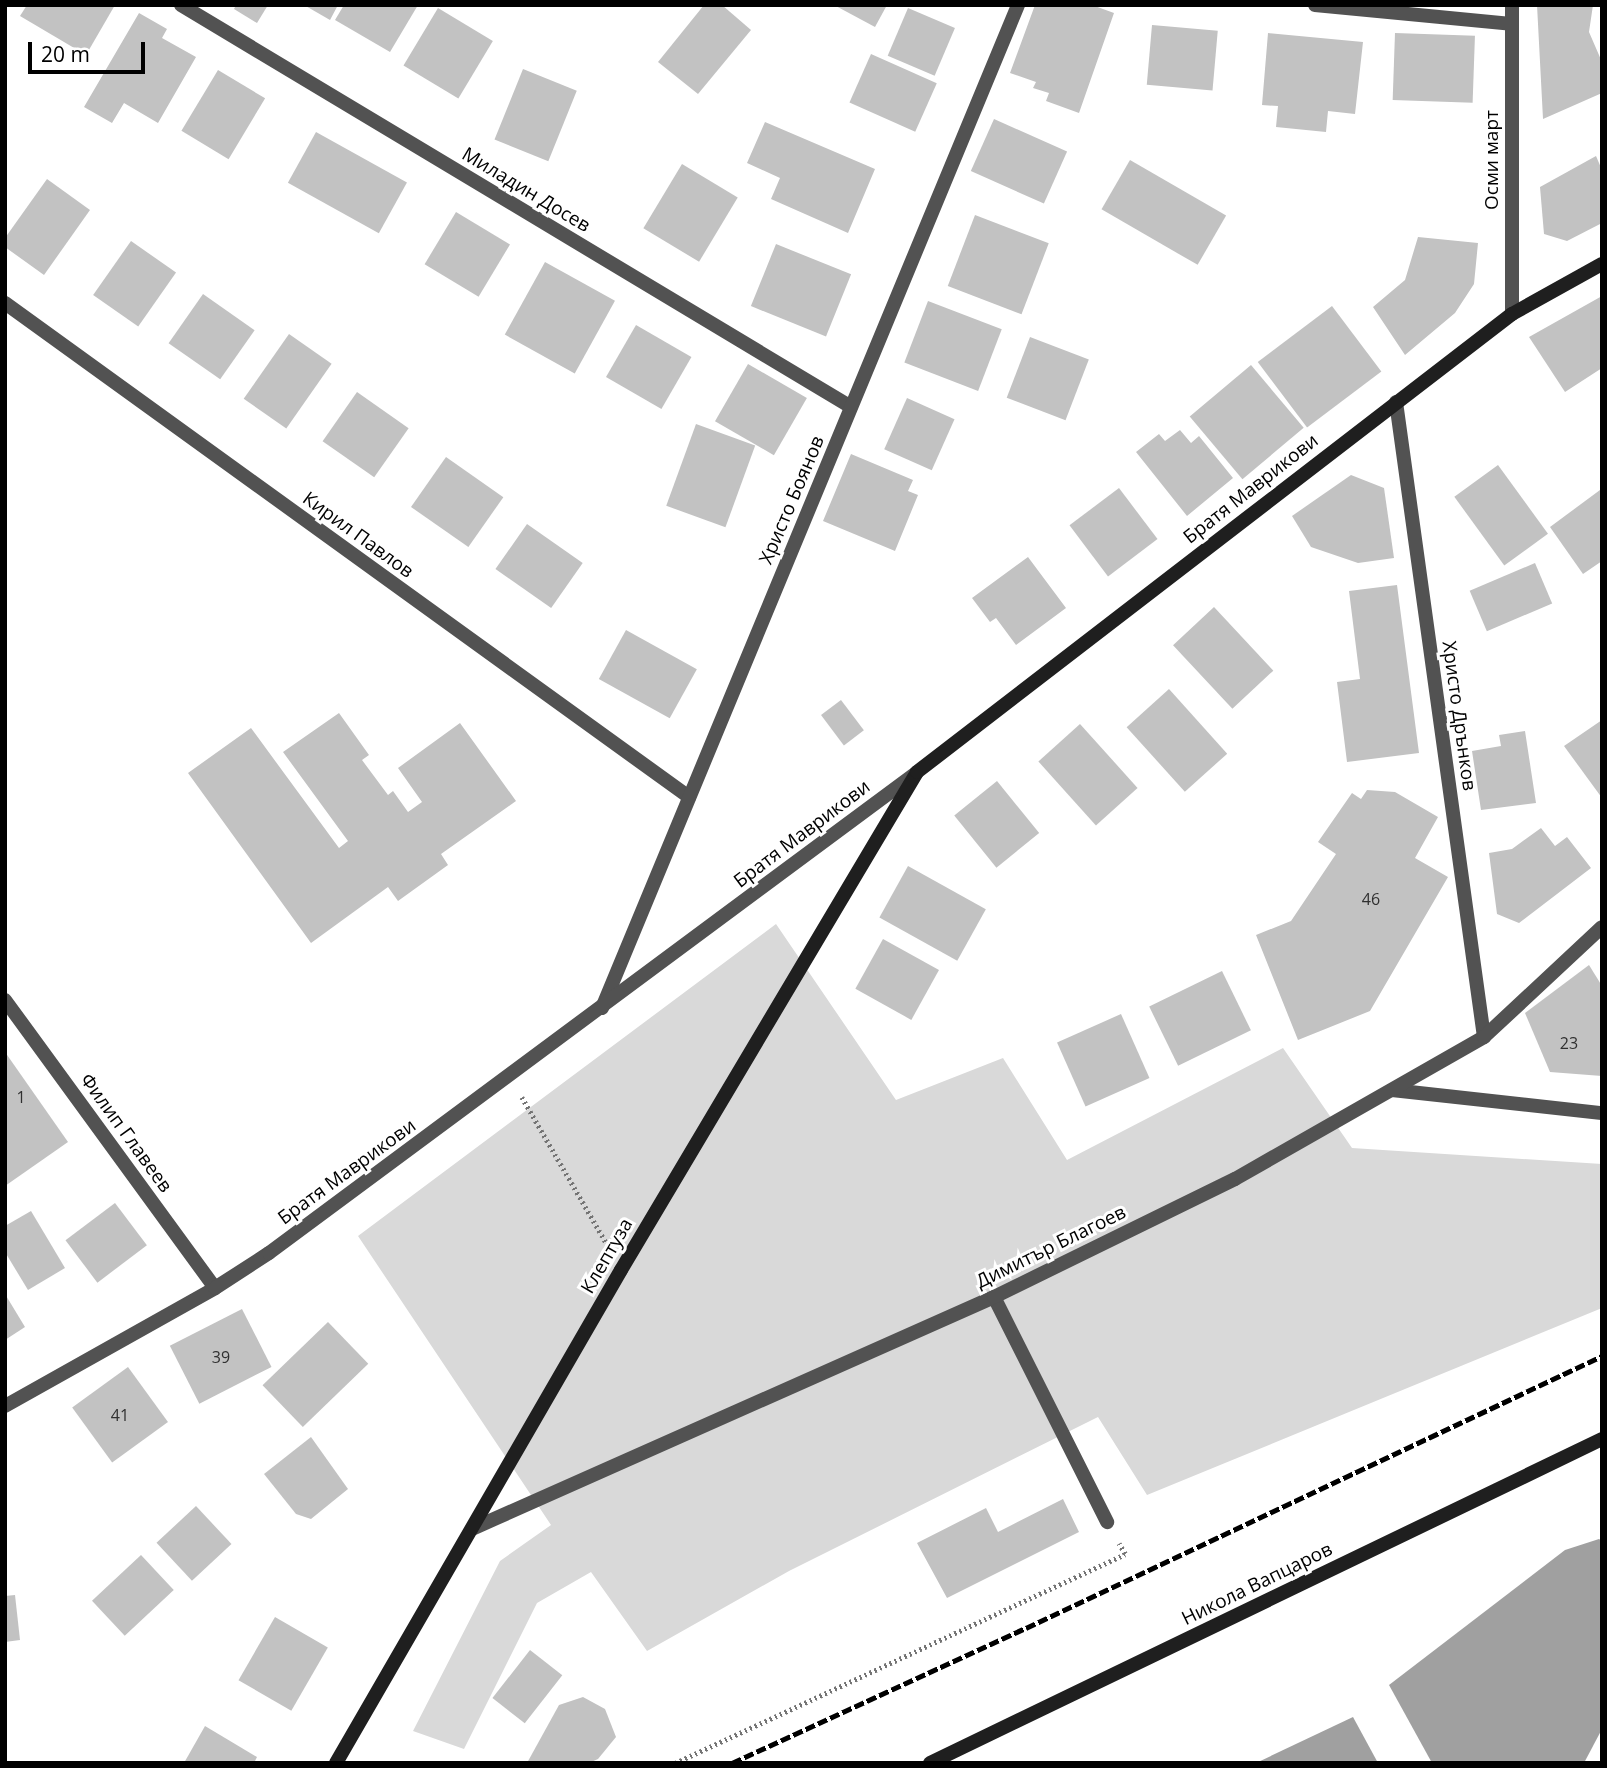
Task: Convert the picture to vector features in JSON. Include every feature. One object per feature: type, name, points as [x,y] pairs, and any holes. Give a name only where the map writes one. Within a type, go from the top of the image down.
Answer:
[{"type":"street","name":"Миладин Досев","points":[[181,5],[851,407]]},
{"type":"street","name":"Христо Боянов","points":[[602,1009],[1018,5]]},
{"type":"street","points":[[1315,5],[1511,24]]},
{"type":"street","name":"Осми март","points":[[1512,5],[1512,314]]},
{"type":"street","name":"Братя Маврикови","points":[[5,1406],[215,1288],[270,1253],[602,1009],[917,772],[1512,314],[1602,264]]},
{"type":"street","name":"Кирил Павлов","points":[[5,303],[689,797]]},
{"type":"street","name":"Христо Дрънков","points":[[1396,401],[1484,1037]]},
{"type":"street","name":"Клептуза","points":[[336,1763],[621,1269],[917,772]]},
{"type":"street","name":"Димитър Благоев","points":[[474,1528],[994,1297],[1235,1179],[1484,1037],[1602,927]]},
{"type":"street","name":"Филип Главеев","points":[[5,1000],[215,1288]]},
{"type":"street","points":[[1392,1090],[1602,1113]]},
{"type":"street","points":[[994,1297],[1107,1522]]},
{"type":"street","name":"Никола Вапцаров","points":[[930,1763],[1602,1439]]},
{"type":"path","points":[[510,1076],[621,1269]]},
{"type":"path","points":[[675,1763],[1125,1554],[1107,1522]]},
{"type":"shaded area","points":[[776,924],[896,1100],[1003,1058],[1067,1160],[1283,1048],[1352,1148],[1602,1164],[1602,1308],[1147,1495],[1098,1417],[789,1571],[647,1651],[591,1572],[537,1603],[464,1749],[413,1731],[500,1561],[551,1525],[358,1236]]},
{"type":"shaded area","points":[[1599,1539],[1602,1541],[1602,1729],[1584,1763],[1432,1763],[1389,1685],[1565,1550]]},
{"type":"shaded area","points":[[1353,1717],[1378,1763],[1256,1763]]},
{"type":"building","points":[[27,5],[115,5],[86,55],[20,16]]},
{"type":"building","points":[[236,5],[268,5],[257,23],[234,9]]},
{"type":"building","points":[[304,5],[338,5],[330,20]]},
{"type":"building","points":[[344,5],[418,5],[390,52],[335,20]]},
{"type":"building","points":[[704,5],[722,5],[751,30],[698,94],[658,62]]},
{"type":"building","points":[[834,5],[887,5],[875,27]]},
{"type":"building","points":[[1035,5],[1092,5],[1114,13],[1079,113],[1046,101],[1049,93],[1033,88],[1036,82],[1010,73]]},
{"type":"building","points":[[1537,5],[1593,5],[1589,32],[1602,62],[1602,93],[1543,119]]},
{"type":"building","points":[[438,8],[493,41],[458,98],[403,65]]},
{"type":"building","points":[[908,8],[955,28],[935,76],[888,56]]},
{"type":"building","points":[[139,13],[167,29],[162,38],[196,57],[158,123],[124,103],[112,123],[84,107]]},
{"type":"building","points":[[1152,25],[1218,31],[1213,91],[1147,85]]},
{"type":"building","points":[[1268,33],[1363,42],[1355,114],[1328,111],[1326,132],[1276,127],[1278,106],[1262,105]]},
{"type":"building","points":[[1395,33],[1475,36],[1473,103],[1393,100]]},
{"type":"building","points":[[871,54],[937,83],[915,132],[849,102]]},
{"type":"building","points":[[523,69],[577,91],[548,161],[495,139]]},
{"type":"building","points":[[218,70],[265,98],[229,159],[181,131]]},
{"type":"building","points":[[994,119],[1067,152],[1044,204],[971,171]]},
{"type":"building","points":[[765,122],[875,169],[848,233],[771,199],[780,178],[747,163]]},
{"type":"building","points":[[316,132],[407,182],[379,233],[288,183]]},
{"type":"building","points":[[1596,156],[1602,170],[1602,223],[1567,241],[1544,234],[1540,187]]},
{"type":"building","points":[[1130,160],[1226,216],[1198,265],[1102,209]]},
{"type":"building","points":[[682,164],[738,197],[699,262],[643,228]]},
{"type":"building","points":[[47,179],[90,210],[44,275],[5,247],[5,238]]},
{"type":"building","points":[[456,212],[510,244],[479,297],[425,264]]},
{"type":"building","points":[[975,215],[1049,243],[1022,314],[948,286]]},
{"type":"building","points":[[1418,237],[1478,243],[1474,284],[1455,313],[1405,355],[1373,307],[1405,280]]},
{"type":"building","points":[[131,241],[176,273],[138,327],[93,295]]},
{"type":"building","points":[[776,244],[851,274],[826,336],[751,306]]},
{"type":"building","points":[[545,262],[615,301],[575,373],[505,335]]},
{"type":"building","points":[[203,294],[255,330],[220,379],[169,343]]},
{"type":"building","points":[[1602,296],[1602,368],[1565,392],[1529,337]]},
{"type":"building","points":[[928,301],[1002,329],[978,391],[904,363]]},
{"type":"building","points":[[1332,306],[1381,371],[1307,427],[1258,362]]},
{"type":"building","points":[[636,325],[691,357],[661,409],[606,377]]},
{"type":"building","points":[[289,334],[332,364],[286,429],[244,399]]},
{"type":"building","points":[[1030,337],[1089,360],[1066,420],[1007,398]]},
{"type":"building","points":[[748,364],[807,398],[774,455],[715,421]]},
{"type":"building","points":[[1251,365],[1304,428],[1242,479],[1190,416]]},
{"type":"building","points":[[357,392],[409,428],[374,477],[323,441]]},
{"type":"building","points":[[907,398],[955,419],[932,470],[884,449]]},
{"type":"building","points":[[696,424],[755,446],[725,527],[666,506]]},
{"type":"building","points":[[1180,430],[1191,443],[1199,436],[1233,478],[1187,516],[1136,452],[1159,434],[1165,441]]},
{"type":"building","points":[[851,454],[913,480],[908,491],[918,495],[895,551],[823,521]]},
{"type":"building","points":[[446,457],[503,497],[468,547],[411,507]]},
{"type":"building","points":[[1498,465],[1548,534],[1504,566],[1454,497]]},
{"type":"building","points":[[1351,475],[1384,488],[1394,558],[1358,563],[1311,547],[1292,516]]},
{"type":"building","points":[[1119,488],[1158,539],[1108,576],[1069,525]]},
{"type":"building","points":[[1600,490],[1602,561],[1583,574],[1550,527]]},
{"type":"building","points":[[527,524],[583,563],[551,608],[495,569]]},
{"type":"building","points":[[1028,557],[1066,608],[1016,645],[996,618],[990,622],[972,598]]},
{"type":"building","points":[[1535,563],[1552,604],[1487,631],[1470,591]]},
{"type":"building","points":[[1397,585],[1419,753],[1347,762],[1337,682],[1360,679],[1349,591]]},
{"type":"building","points":[[1214,607],[1273,671],[1232,709],[1173,645]]},
{"type":"building","points":[[626,630],[697,669],[670,718],[599,679]]},
{"type":"building","points":[[1169,689],[1227,754],[1185,792],[1127,727]]},
{"type":"building","points":[[841,700],[864,730],[844,745],[821,715]]},
{"type":"building","points":[[339,713],[369,755],[362,760],[388,795],[393,791],[408,812],[422,802],[398,768],[460,723],[516,801],[441,854],[448,865],[398,901],[388,887],[311,943],[188,773],[251,728],[339,848],[348,841],[283,752]]},
{"type":"building","points":[[1602,720],[1602,798],[1564,746]]},
{"type":"building","points":[[1080,724],[1138,788],[1096,825],[1038,761]]},
{"type":"building","points":[[1525,731],[1536,803],[1481,810],[1472,751],[1501,746],[1499,735]]},
{"type":"building","points":[[997,781],[1039,833],[996,868],[954,816]]},
{"type":"building","points":[[1367,790],[1395,792],[1438,817],[1415,858],[1448,877],[1370,1011],[1298,1040],[1256,935],[1291,921],[1336,854],[1318,842],[1352,793],[1361,799]]},
{"type":"building","points":[[1541,828],[1555,846],[1567,837],[1591,868],[1519,923],[1497,914],[1489,853],[1512,849]]},
{"type":"building","points":[[908,866],[986,909],[957,961],[879,918]]},
{"type":"building","points":[[883,939],[939,970],[911,1020],[855,989]]},
{"type":"building","points":[[1589,965],[1602,986],[1602,1076],[1550,1072],[1525,1013]]},
{"type":"building","points":[[1222,971],[1251,1030],[1178,1066],[1149,1007]]},
{"type":"building","points":[[1121,1014],[1149,1078],[1086,1106],[1057,1042]]},
{"type":"building","points":[[5,1052],[68,1142],[5,1186]]},
{"type":"building","points":[[115,1203],[147,1245],[97,1283],[65,1240]]},
{"type":"building","points":[[31,1211],[65,1268],[28,1290],[5,1252],[5,1226]]},
{"type":"building","points":[[5,1294],[25,1327],[5,1340]]},
{"type":"building","points":[[242,1309],[272,1367],[199,1404],[170,1346]]},
{"type":"building","points":[[328,1322],[368,1364],[303,1427],[263,1385]]},
{"type":"building","points":[[128,1367],[168,1422],[112,1463],[72,1408]]},
{"type":"building","points":[[311,1437],[348,1489],[311,1519],[296,1514],[264,1474]]},
{"type":"building","points":[[1063,1499],[1079,1532],[947,1598],[917,1543],[986,1508],[998,1532]]},
{"type":"building","points":[[196,1506],[231,1544],[192,1581],[157,1543]]},
{"type":"building","points":[[141,1555],[174,1590],[125,1636],[92,1601]]},
{"type":"building","points":[[15,1595],[20,1640],[5,1642],[5,1596]]},
{"type":"building","points":[[275,1617],[328,1648],[291,1711],[238,1680]]},
{"type":"building","points":[[530,1650],[562,1675],[525,1723],[492,1698]]},
{"type":"building","points":[[583,1697],[605,1709],[616,1737],[598,1759],[589,1763],[527,1763],[559,1705]]},
{"type":"building","points":[[205,1726],[257,1757],[254,1763],[184,1763]]},
{"type":"railway","points":[[732,1763],[1026,1628],[1602,1356]]}]
